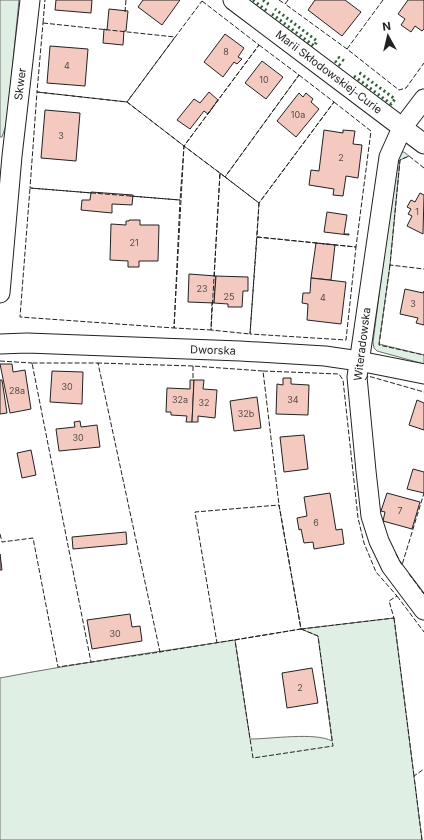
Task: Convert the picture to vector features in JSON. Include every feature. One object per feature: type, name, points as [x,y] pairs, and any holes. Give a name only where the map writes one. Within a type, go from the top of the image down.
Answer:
[{"type":"street","name":"Skwer","points":[[0,293],[6,156],[30,0]]},
{"type":"street","name":"Marii Skłodowskiej-Curie","points":[[233,0],[424,144]]},
{"type":"street","name":"Witeradowska","points":[[424,99],[402,128],[389,157],[357,377],[371,516],[379,541],[392,566],[424,610]]},
{"type":"street","name":"Dworska","points":[[0,344],[27,343],[240,351],[325,356],[424,374]]},
{"type":"green space","points":[[0,0],[19,0],[7,122],[2,137],[0,137]]},
{"type":"green space","points":[[400,152],[404,152],[409,156],[400,160],[390,265],[379,344],[424,355],[424,364],[377,351],[374,348],[373,342],[397,157]]},
{"type":"green space","points":[[394,618],[422,840],[0,840],[0,678],[235,640],[250,739],[304,736],[324,738],[332,741],[318,636],[301,629]]},
{"type":"building","points":[[56,0],[92,0],[91,13],[55,10]]},
{"type":"building","points":[[143,0],[180,0],[162,25],[138,7]]},
{"type":"building","points":[[315,0],[345,0],[361,12],[342,36],[308,10]]},
{"type":"building","points":[[408,0],[424,0],[424,29],[422,31],[415,26],[411,32],[401,25],[405,19],[398,14]]},
{"type":"building","points":[[109,9],[128,11],[123,45],[103,43],[104,29],[107,30]]},
{"type":"building","points":[[225,34],[244,48],[238,57],[242,59],[237,64],[234,62],[223,77],[204,62]]},
{"type":"building","points":[[50,46],[88,49],[85,86],[47,83]]},
{"type":"building","points":[[262,61],[283,77],[266,99],[245,83]]},
{"type":"building","points":[[209,92],[218,100],[208,114],[204,111],[190,129],[177,120],[194,99],[200,103]]},
{"type":"building","points":[[299,93],[303,97],[306,93],[313,99],[311,102],[319,109],[296,137],[277,121]]},
{"type":"building","points":[[45,110],[80,113],[76,161],[41,158]]},
{"type":"building","points":[[324,130],[343,133],[343,130],[355,131],[353,144],[362,145],[358,178],[346,176],[343,196],[333,195],[334,189],[309,185],[311,170],[319,171]]},
{"type":"building","points":[[91,192],[133,195],[132,205],[112,204],[112,213],[81,210],[82,200],[90,200]]},
{"type":"building","points":[[420,193],[424,195],[423,234],[407,226],[412,216],[408,214],[411,209],[407,207],[411,200],[415,202]]},
{"type":"building","points":[[327,212],[347,215],[344,234],[349,235],[324,232]]},
{"type":"building","points":[[140,220],[140,225],[159,225],[158,261],[139,261],[139,267],[128,267],[128,261],[110,260],[111,224],[126,225],[126,221]]},
{"type":"building","points":[[316,243],[335,245],[331,280],[311,278]]},
{"type":"building","points":[[189,274],[216,276],[214,303],[188,302]]},
{"type":"building","points":[[216,276],[248,277],[248,291],[243,291],[242,307],[228,307],[228,304],[214,303]]},
{"type":"building","points":[[311,278],[346,282],[341,324],[307,320],[308,304],[302,303],[303,293],[310,293]]},
{"type":"building","points":[[405,289],[423,293],[424,291],[424,325],[416,323],[418,318],[400,314]]},
{"type":"building","points":[[0,364],[12,364],[13,372],[25,370],[31,409],[10,413]]},
{"type":"building","points":[[52,371],[83,372],[82,404],[50,402]]},
{"type":"building","points":[[283,378],[291,378],[291,384],[309,385],[308,415],[276,414],[277,384],[283,385]]},
{"type":"building","points":[[0,380],[2,380],[7,413],[0,414]]},
{"type":"building","points":[[190,380],[194,380],[192,422],[186,422],[187,416],[171,415],[171,412],[166,412],[167,388],[190,389]]},
{"type":"building","points":[[194,380],[204,380],[203,389],[217,390],[215,418],[198,416],[198,422],[192,422]]},
{"type":"building","points":[[257,397],[261,428],[234,431],[230,401]]},
{"type":"building","points":[[417,400],[424,403],[424,430],[409,425]]},
{"type":"building","points":[[80,421],[81,427],[97,425],[100,447],[59,451],[56,429],[75,427],[74,422]]},
{"type":"building","points":[[304,435],[308,469],[284,472],[280,437]]},
{"type":"building","points":[[31,450],[36,475],[22,478],[17,453]]},
{"type":"building","points":[[413,469],[424,472],[424,493],[407,489]]},
{"type":"building","points":[[330,493],[336,530],[342,529],[344,544],[314,549],[313,542],[304,543],[301,529],[299,530],[297,518],[307,516],[304,497]]},
{"type":"building","points":[[387,493],[420,502],[412,529],[383,521],[385,512],[381,511]]},
{"type":"building","points":[[126,532],[127,544],[73,549],[72,537]]},
{"type":"building","points":[[0,554],[2,570],[0,570]]},
{"type":"building","points":[[130,614],[132,627],[140,626],[142,641],[92,649],[87,620]]},
{"type":"building","points":[[312,668],[318,703],[287,708],[282,673]]},
{"type":"hedge","points":[[253,0],[267,11]]},
{"type":"hedge","points":[[263,0],[271,6]]},
{"type":"hedge","points":[[272,14],[314,46],[317,41],[275,9]]},
{"type":"hedge","points":[[338,57],[346,62]]},
{"type":"hedge","points":[[335,61],[342,67]]},
{"type":"hedge","points":[[354,76],[391,104],[395,99],[357,71]]},
{"type":"fence","points":[[43,23],[45,0]]},
{"type":"fence","points":[[125,12],[126,0]]},
{"type":"fence","points":[[279,0],[285,4],[286,3]]},
{"type":"fence","points":[[288,0],[285,4],[347,49],[399,90],[406,88],[424,63]]},
{"type":"fence","points":[[347,49],[383,0]]},
{"type":"fence","points":[[202,1],[259,45],[184,146],[127,102],[202,1]]},
{"type":"fence","points":[[43,23],[175,37],[127,102],[37,92],[43,23]]},
{"type":"fence","points":[[259,45],[299,75],[225,177],[184,146],[259,45]]},
{"type":"fence","points":[[299,75],[334,102],[259,203],[225,177],[299,75]]},
{"type":"fence","points":[[37,92],[127,102],[184,146],[180,200],[30,188],[37,92]]},
{"type":"fence","points":[[334,102],[371,131],[356,247],[257,237],[259,203],[334,102]]},
{"type":"fence","points":[[92,193],[30,188],[20,317],[174,328],[184,146],[220,173],[214,278]]},
{"type":"fence","points":[[424,168],[409,156],[400,160],[390,265],[424,269]]},
{"type":"fence","points":[[220,173],[259,203],[250,334],[211,330],[220,173]]},
{"type":"fence","points":[[130,196],[180,200]]},
{"type":"fence","points":[[180,200],[174,328],[211,330],[212,302]]},
{"type":"fence","points":[[257,237],[356,247],[346,340],[250,334],[257,237]]},
{"type":"fence","points":[[390,265],[379,345],[424,355]]},
{"type":"fence","points":[[0,361],[32,364]]},
{"type":"fence","points":[[0,534],[2,542],[33,538],[58,667],[160,652],[98,363],[32,363],[91,662]]},
{"type":"fence","points":[[98,364],[193,366]]},
{"type":"fence","points":[[193,378],[193,366],[263,371]]},
{"type":"fence","points":[[263,371],[339,374],[343,380],[358,518],[364,543],[376,572],[397,596],[389,601],[394,618],[301,629],[279,505],[263,371]]},
{"type":"fence","points":[[365,380],[368,376],[424,392]]},
{"type":"fence","points":[[396,554],[402,565],[424,493]]},
{"type":"fence","points":[[160,651],[160,652],[301,629],[279,505],[195,512],[217,643]]},
{"type":"fence","points":[[409,574],[424,594]]},
{"type":"fence","points":[[397,596],[424,632]]},
{"type":"fence","points":[[394,618],[414,776]]},
{"type":"fence","points":[[301,629],[318,636],[333,746],[253,758],[235,640],[301,629]]},
{"type":"fence","points":[[422,840],[414,776],[424,769]]}]
